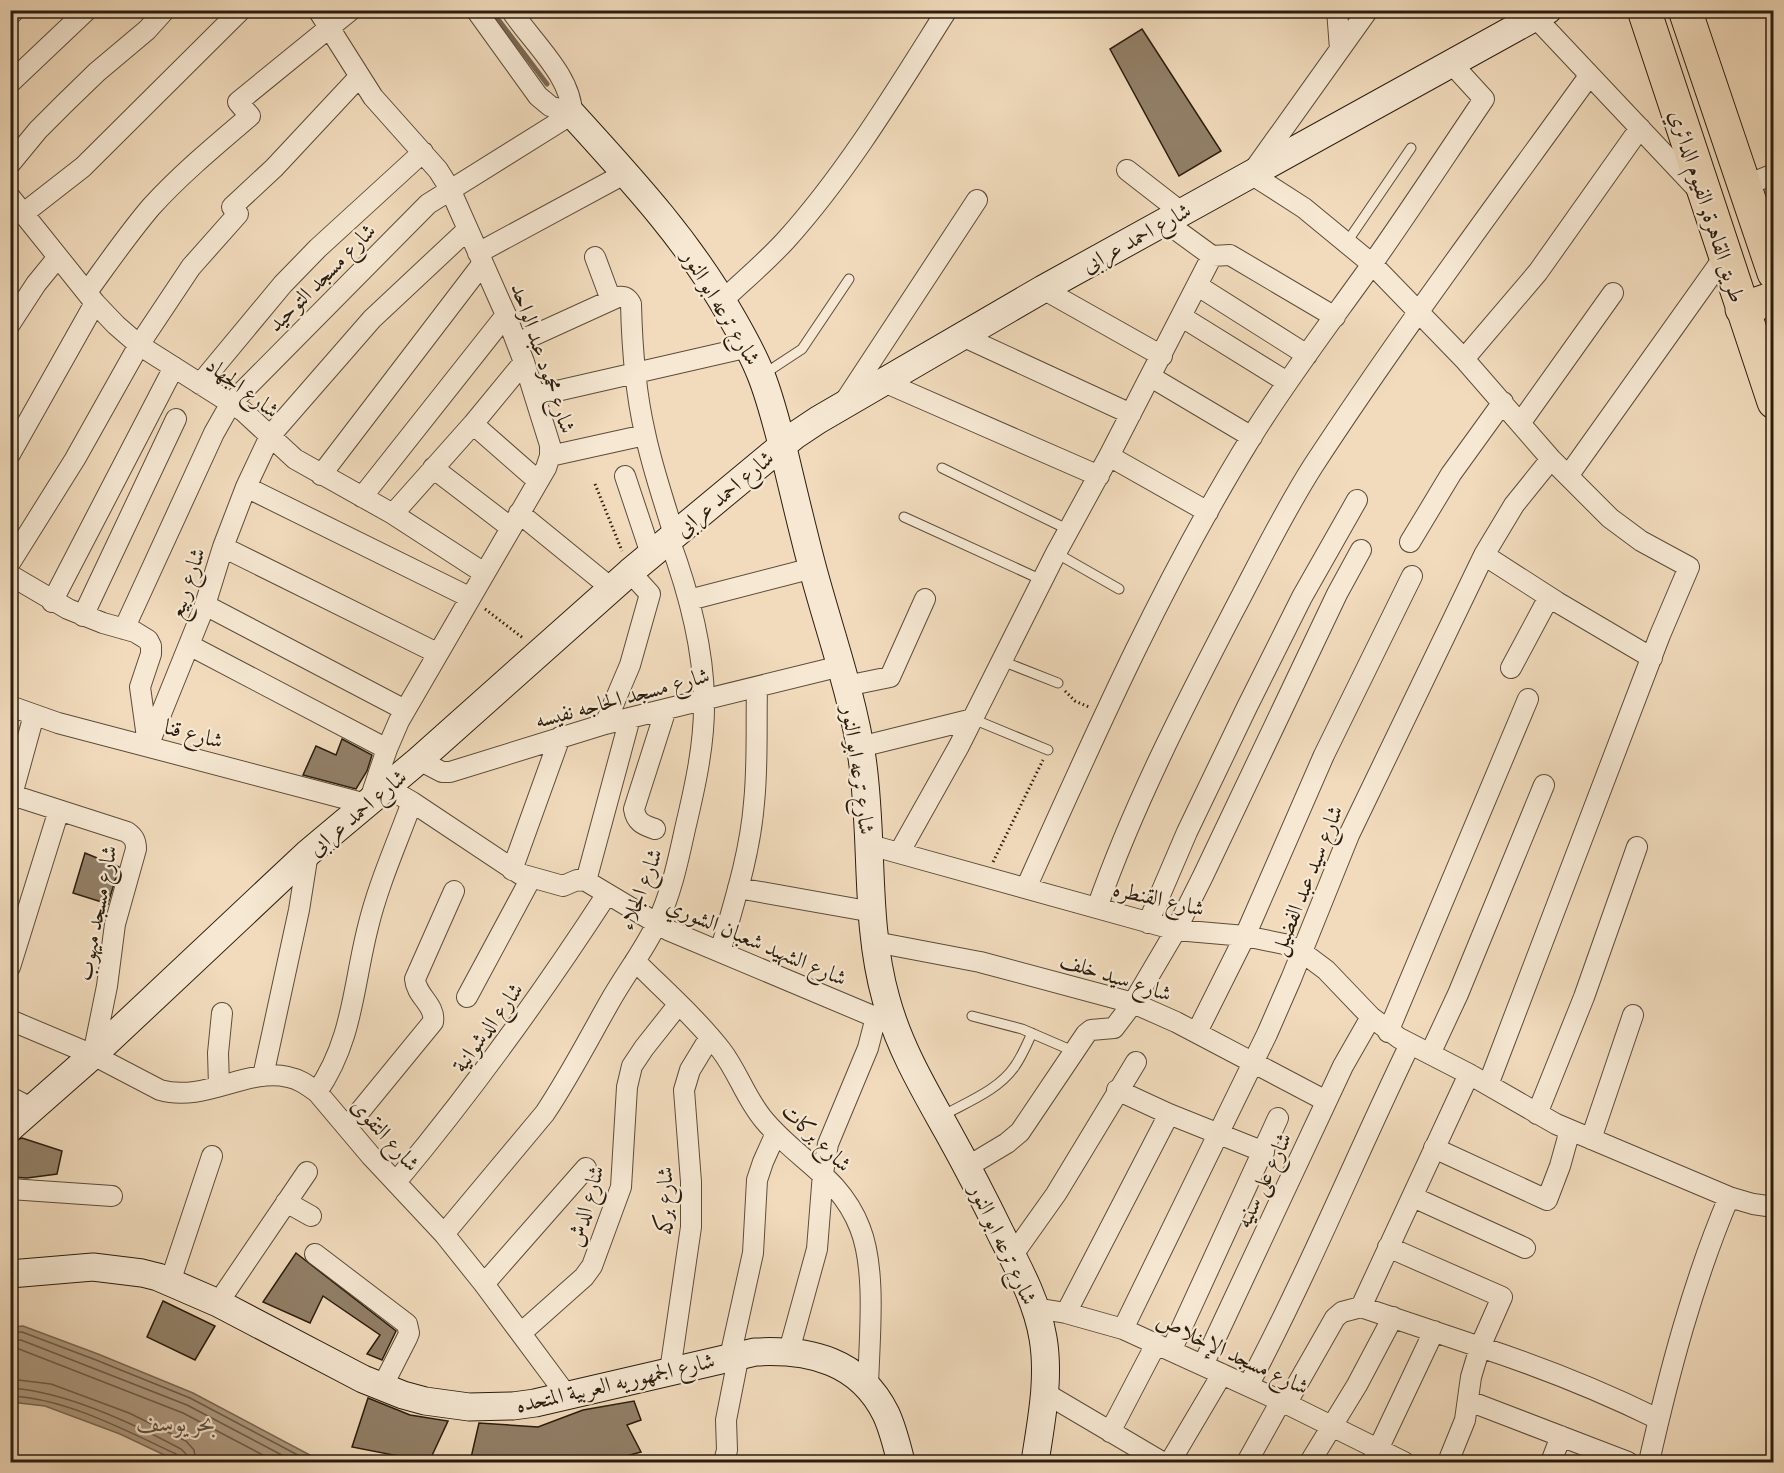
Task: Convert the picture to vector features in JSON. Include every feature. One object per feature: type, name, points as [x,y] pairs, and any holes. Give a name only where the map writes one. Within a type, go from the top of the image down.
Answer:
[{"type":"highway","name":"طريق القاهرة, الفيوم الدائري","points":[[1644,10],[1773,402]]},
{"type":"highway","name":"طريق القاهرة, الفيوم الدائري","points":[[1685,10],[1773,273]]},
{"type":"highway","points":[[1742,309],[1773,298]]},
{"type":"street","points":[[10,15],[15,10]]},
{"type":"street","points":[[10,83],[87,10]]},
{"type":"street","points":[[10,164],[38,130],[64,104],[97,72],[147,30],[165,10]]},
{"type":"street","points":[[16,208],[83,166],[241,10]]},
{"type":"street","name":"شارع محمود عبد الواحد","points":[[318,10],[359,77],[388,117],[423,152],[450,189],[506,315],[549,440],[550,456],[538,481],[436,653],[405,710],[387,749],[374,798]]},
{"type":"street","points":[[10,454],[117,249],[151,207],[179,178],[250,116],[238,102],[351,10]]},
{"type":"street","name":"شارع ترعه ابو النور","points":[[476,10],[538,96],[550,106],[572,114],[626,173],[687,247],[749,347],[761,375],[844,676],[860,747],[868,812],[875,942],[883,988],[885,1021],[967,1167],[1012,1256],[1035,1308],[1044,1350],[1044,1394],[1035,1462]]},
{"type":"street","points":[[511,10],[566,84],[571,99],[572,114]]},
{"type":"street","points":[[722,301],[785,241],[840,172],[897,89],[947,10]]},
{"type":"street","points":[[1337,10],[1340,49]]},
{"type":"street","points":[[1368,10],[1251,174],[1304,208],[1372,264],[1464,359],[1551,459],[1610,518],[1641,540],[1689,567],[1652,657],[1488,1085]]},
{"type":"street","points":[[1541,14],[1589,76],[1705,197]]},
{"type":"street","name":"شارع احمد عرابى","points":[[10,1128],[22,1103],[93,1055],[308,853],[419,760],[621,580],[805,428],[1043,289],[1541,14]]},
{"type":"street","points":[[1026,888],[1155,609],[1208,512],[1287,382],[1372,264],[1484,99],[1451,63]]},
{"type":"street","points":[[1097,908],[1121,844],[1200,675],[1311,469],[1418,312],[1589,76]]},
{"type":"street","points":[[10,563],[75,459],[139,345],[190,267],[238,214],[232,207],[281,161],[359,77]]},
{"type":"street","name":"شارع مسجد التوحيد","points":[[124,629],[214,433],[231,403],[418,213],[450,189],[572,114]]},
{"type":"street","points":[[1464,359],[1538,272],[1640,128]]},
{"type":"street","points":[[200,384],[288,278],[423,152]]},
{"type":"street","points":[[1127,170],[1212,256],[1230,255],[1335,317]]},
{"type":"street","points":[[321,475],[481,258],[626,173]]},
{"type":"street","points":[[1744,186],[1773,174]]},
{"type":"street","points":[[843,405],[977,200]]},
{"type":"street","name":"شارع الجهاد","points":[[16,208],[91,298],[116,325],[139,345],[253,419],[295,459],[393,514],[484,573]]},
{"type":"street","name":"شارع ربيع","points":[[148,746],[205,605],[246,487],[270,436],[372,319],[467,230]]},
{"type":"street","points":[[899,853],[973,719],[1042,580],[1110,456],[1212,256]]},
{"type":"street","points":[[10,324],[58,257]]},
{"type":"street","points":[[595,257],[621,302],[665,543]]},
{"type":"street","points":[[1568,476],[1724,257]]},
{"type":"street","points":[[1198,286],[1307,355]]},
{"type":"street","points":[[1043,289],[1162,356]]},
{"type":"street","points":[[1521,422],[1614,293]]},
{"type":"street","points":[[517,343],[621,302]]},
{"type":"street","points":[[362,497],[506,315]]},
{"type":"street","points":[[1182,317],[1287,382]]},
{"type":"street","points":[[962,336],[1131,414]]},
{"type":"street","points":[[535,396],[749,347]]},
{"type":"street","points":[[393,514],[473,424],[524,362]]},
{"type":"street","points":[[52,602],[174,367]]},
{"type":"street","points":[[1151,377],[1252,437]]},
{"type":"street","points":[[884,382],[1099,476]]},
{"type":"street","points":[[1410,542],[1451,474],[1503,402]]},
{"type":"street","points":[[83,616],[176,419]]},
{"type":"street","points":[[473,424],[538,481]]},
{"type":"street","points":[[550,456],[645,435]]},
{"type":"street","points":[[1110,456],[1208,512]]},
{"type":"street","name":"شارع سيد عبد الفضيل","points":[[1123,1329],[1280,1007],[1349,835],[1484,555],[1514,505],[1551,459]]},
{"type":"street","points":[[433,468],[515,520],[650,594],[630,666],[605,724]]},
{"type":"street","points":[[625,476],[665,543]]},
{"type":"street","points":[[246,487],[470,597]]},
{"type":"street","points":[[1148,923],[1182,843],[1247,707],[1302,597],[1357,500]]},
{"type":"street","name":"شارع الجلاء","points":[[444,1234],[545,1113],[656,925],[670,890],[694,791],[701,746],[704,700],[702,666],[689,600],[665,543]]},
{"type":"street","points":[[223,548],[436,653]]},
{"type":"street","points":[[967,1167],[1007,1143],[1020,1132],[1072,1051],[1089,1031],[1114,1028],[1133,1003],[1176,930],[1337,594],[1361,550]]},
{"type":"street","points":[[1484,555],[1549,597],[1652,657]]},
{"type":"street","points":[[689,600],[813,568]]},
{"type":"street","points":[[10,575],[52,602],[83,616],[142,635],[151,646],[151,654],[140,687],[148,746]]},
{"type":"street","points":[[1197,1032],[1245,936],[1324,755],[1412,576]]},
{"type":"street","points":[[1511,668],[1549,597]]},
{"type":"street","name":"شارع مسجد الحاجه نفيسه","points":[[419,760],[442,772],[450,772],[605,724],[757,687],[844,676],[890,677],[925,599]]},
{"type":"street","points":[[205,605],[405,710]]},
{"type":"street","points":[[189,645],[387,749]]},
{"type":"street","points":[[720,952],[745,860],[754,802],[757,687]]},
{"type":"street","points":[[1388,1032],[1528,699]]},
{"type":"street","name":"شارع قنا","points":[[10,705],[34,715],[148,746],[374,798]]},
{"type":"street","points":[[655,829],[640,822],[636,818],[634,809],[666,709]]},
{"type":"street","points":[[11,798],[34,715]]},
{"type":"street","points":[[374,798],[412,802],[512,870],[531,878],[563,886],[577,880],[586,881],[630,718]]},
{"type":"street","points":[[860,747],[973,719]]},
{"type":"street","points":[[512,870],[560,737]]},
{"type":"street","points":[[1430,1053],[1462,985],[1544,785]]},
{"type":"street","name":"شارع مسجد ميهوب","points":[[11,798],[59,810],[128,832],[136,842],[136,849],[114,924],[107,986],[93,1055]]},
{"type":"street","points":[[316,1092],[342,1046],[353,1006],[368,925],[412,802]]},
{"type":"street","points":[[10,967],[59,810]]},
{"type":"street","name":"شارع القنطره","points":[[870,845],[1176,930],[1274,941],[1302,952],[1326,970],[1388,1032],[1469,1074],[1537,1114],[1729,1197],[1773,1207]]},
{"type":"street","points":[[1537,1114],[1584,997],[1636,847]]},
{"type":"street","points":[[263,1076],[308,853]]},
{"type":"street","points":[[467,997],[531,878]]},
{"type":"street","name":"شارع الشهيد شعبان الشوري","points":[[586,881],[656,925],[885,1021]]},
{"type":"street","points":[[738,888],[873,912]]},
{"type":"street","points":[[347,1127],[433,1022],[432,1011],[417,989],[415,979],[454,891]]},
{"type":"street","name":"شارع الدشوانية","points":[[396,1182],[522,1022],[607,894]]},
{"type":"street","name":"شارع سيد خلف","points":[[875,942],[1011,969],[1133,1003],[1197,1032],[1326,1101]]},
{"type":"street","name":"شارع بركات","points":[[635,962],[710,1037],[731,1065],[753,1105],[776,1133],[823,1173],[839,1190],[851,1209],[867,1250],[870,1272],[868,1387]]},
{"type":"street","name":"شارع الدش","points":[[521,1333],[584,1277],[592,1266],[621,1186],[627,1087],[632,1066],[678,1005]]},
{"type":"street","points":[[219,1086],[218,1053],[222,1013]]},
{"type":"street","points":[[1591,1139],[1633,1015]]},
{"type":"street","name":"شارع على سنيه","points":[[1203,1365],[1326,1101],[1348,1056],[1371,1017]]},
{"type":"street","name":"شارع التقوى","points":[[10,1020],[93,1055],[160,1090],[172,1093],[183,1094],[263,1076],[286,1076],[297,1079],[316,1092],[444,1234],[568,1396]]},
{"type":"street","points":[[789,1351],[817,1249],[823,1173],[831,1134],[868,1048],[885,1021]]},
{"type":"street","name":"شارع بركه","points":[[670,1371],[691,1227],[691,1182],[684,1090],[690,1070],[710,1037]]},
{"type":"street","points":[[1248,1386],[1303,1278],[1359,1150],[1410,1044]]},
{"type":"street","points":[[1012,1256],[1056,1194],[1136,1062]]},
{"type":"street","points":[[1361,1308],[1469,1074]]},
{"type":"street","points":[[1117,1090],[1264,1152]]},
{"type":"street","points":[[1066,1313],[1169,1113]]},
{"type":"street","points":[[1110,1432],[1164,1348],[1264,1152],[1278,1118]]},
{"type":"street","points":[[1434,1148],[1546,1200],[1560,1166],[1570,1130]]},
{"type":"street","points":[[724,1462],[727,1450],[726,1420],[734,1356],[753,1253],[757,1180],[776,1133]]},
{"type":"street","points":[[170,1282],[212,1156]]},
{"type":"street","points":[[484,1284],[586,1168]]},
{"type":"street","points":[[218,1303],[307,1172]]},
{"type":"street","points":[[10,1190],[112,1196]]},
{"type":"street","points":[[1413,1197],[1525,1248]]},
{"type":"street","points":[[1649,1462],[1658,1419],[1701,1269],[1729,1197]]},
{"type":"street","points":[[286,1202],[311,1216]]},
{"type":"street","points":[[1388,1247],[1502,1297],[1480,1347],[1471,1377],[1465,1420],[1448,1462]]},
{"type":"street","points":[[315,1254],[407,1324],[409,1333],[382,1387]]},
{"type":"street","name":"شارع الجمهوريه العربية المتحده","points":[[10,1274],[93,1267],[142,1273],[170,1282],[218,1303],[382,1387],[424,1401],[469,1407],[513,1407],[756,1352],[789,1351],[811,1354],[832,1361],[852,1372],[868,1387],[887,1415],[902,1462]]},
{"type":"street","name":"شارع مسجد الإخلاص","points":[[1035,1308],[1066,1313],[1123,1329],[1332,1426],[1375,1456],[1404,1462]]},
{"type":"street","points":[[1247,1462],[1335,1318],[1342,1312],[1361,1308],[1528,1363],[1621,1401],[1658,1419]]},
{"type":"street","points":[[1310,1462],[1357,1385],[1393,1317]]},
{"type":"street","points":[[1375,1456],[1434,1331]]},
{"type":"street","points":[[1044,1394],[1159,1461],[1222,1374]]},
{"type":"street","points":[[1469,1401],[1628,1462]]},
{"type":"street","points":[[1551,1462],[1561,1436]]},
{"type":"lane","points":[[1347,242],[1411,148]]},
{"type":"lane","points":[[761,375],[802,349],[849,279]]},
{"type":"lane","points":[[942,468],[1069,530]]},
{"type":"lane","points":[[904,516],[1042,580]]},
{"type":"lane","points":[[1056,553],[1119,589]]},
{"type":"lane","points":[[1002,661],[1058,683]]},
{"type":"lane","points":[[973,719],[1048,750]]},
{"type":"lane","points":[[972,1016],[1032,1033],[1072,1051]]},
{"type":"lane","points":[[940,1118],[993,1088],[1005,1078],[1015,1066],[1032,1033]]},
{"type":"path","points":[[595,484],[621,580]]},
{"type":"path","points":[[470,597],[540,651]]},
{"type":"path","points":[[1058,683],[1075,701],[1105,713]]},
{"type":"path","points":[[985,877],[1048,750]]},
{"type":"water","name":"بحر يوسف","points":[[23,1326],[193,1393],[323,1462],[179,1462],[120,1434],[45,1406],[11,1402],[11,1327]]},
{"type":"building","points":[[1142,29],[1221,151],[1179,176],[1110,49]]},
{"type":"building","points":[[342,739],[372,755],[367,771],[356,789],[303,775],[316,746],[336,755]]},
{"type":"building","points":[[85,853],[119,867],[108,904],[73,893]]},
{"type":"building","points":[[22,1138],[62,1151],[57,1174],[27,1178],[10,1177],[10,1143]]},
{"type":"building","points":[[296,1253],[396,1331],[382,1360],[367,1354],[380,1335],[323,1296],[310,1323],[263,1302]]},
{"type":"building","points":[[163,1301],[215,1326],[195,1360],[147,1337]]},
{"type":"building","points":[[368,1398],[410,1415],[448,1421],[429,1462],[352,1447]]},
{"type":"building","points":[[634,1401],[641,1420],[627,1425],[641,1452],[604,1462],[470,1462],[479,1423],[538,1427],[583,1410]]},
{"type":"waterway","points":[[491,10],[547,84]]}]
